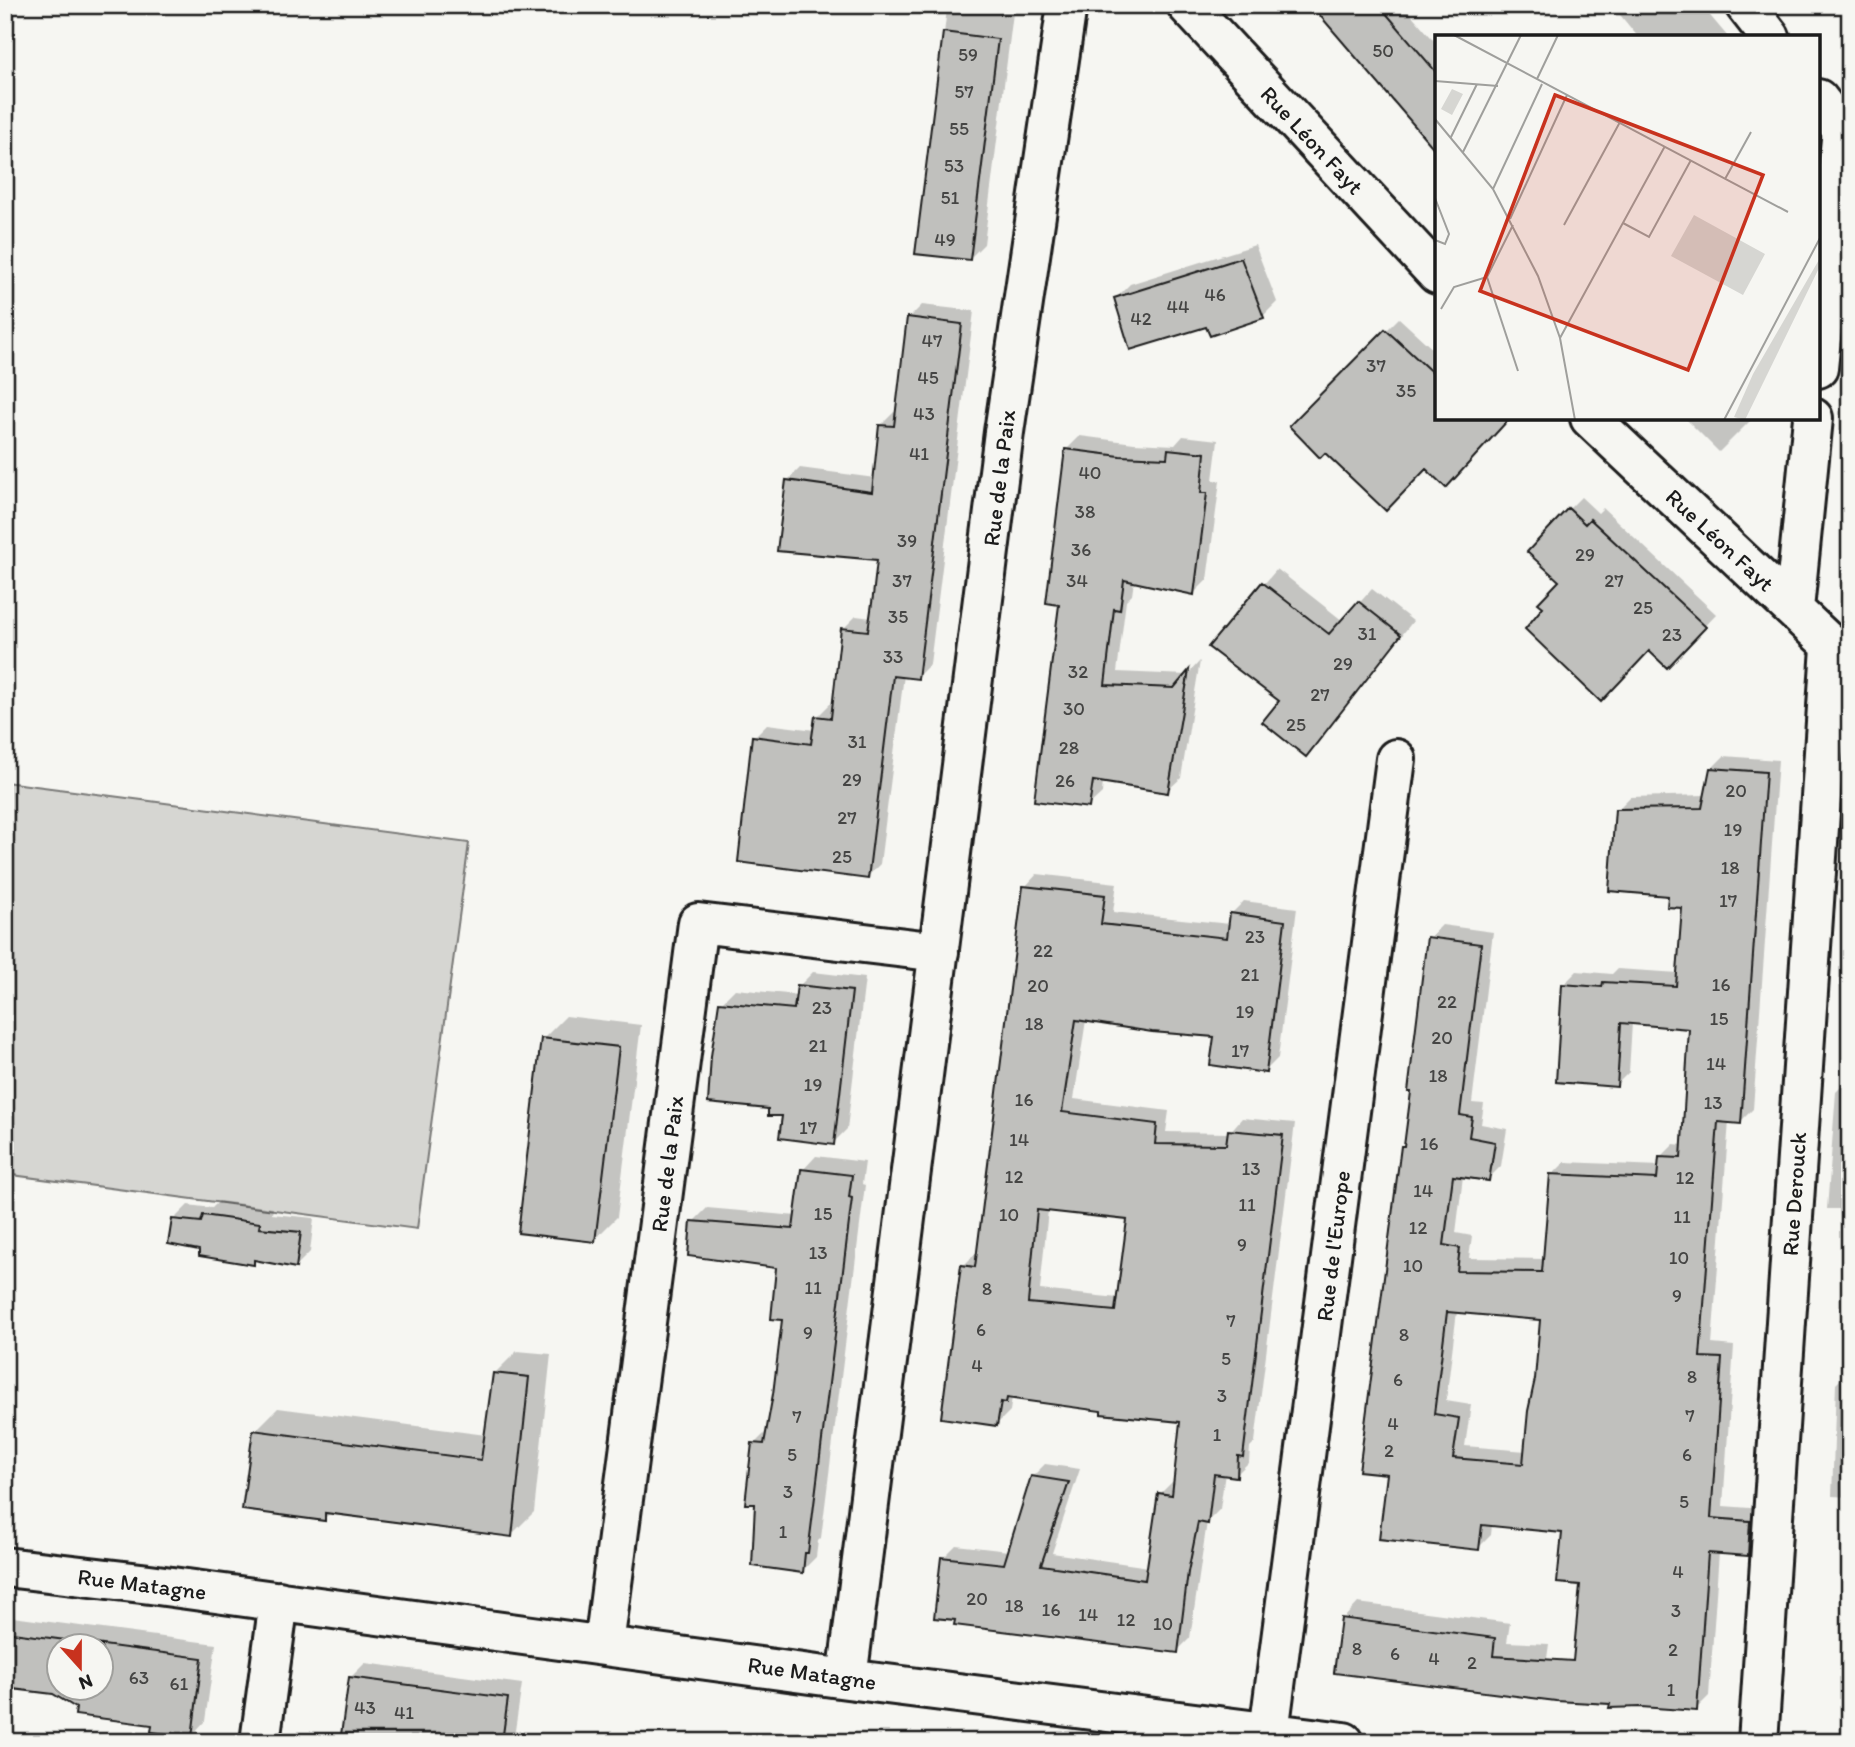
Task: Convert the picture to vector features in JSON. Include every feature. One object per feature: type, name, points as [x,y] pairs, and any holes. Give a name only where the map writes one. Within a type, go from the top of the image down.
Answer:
[{"type":"street","name":"Rue de la Paix","points":[[847,1679],[1004,432],[1067,5]]},
{"type":"street","name":"Rue Léon Fayt","points":[[1187,5],[1435,272]]},
{"type":"street","points":[[1745,5],[1768,35]]},
{"type":"street","points":[[1820,101],[1846,127],[1820,351]]},
{"type":"street","name":"Rue Léon Fayt","points":[[1592,420],[1794,608],[1840,655]]},
{"type":"street","points":[[1794,608],[1813,420]]},
{"type":"street","name":"Rue Derouck","points":[[1758,1742],[1840,655]]},
{"type":"street","name":"Rue de l'Europe","points":[[1269,1732],[1396,759]]},
{"type":"street","name":"Rue de la Paix","points":[[604,1645],[698,923],[939,952]]},
{"type":"street","name":"Rue Matagne","points":[[5,1567],[1345,1742]]},
{"type":"street","points":[[260,1742],[279,1601]]},
{"type":"shaded area","points":[[5,782],[469,843],[417,1229],[5,1174]]},
{"type":"building","points":[[1311,5],[1379,5],[1435,71],[1435,150]]},
{"type":"building","points":[[943,32],[998,39],[970,260],[915,254]]},
{"type":"building","points":[[1241,258],[1264,318],[1210,336],[1206,327],[1130,350],[1114,298]]},
{"type":"building","points":[[907,317],[962,324],[918,679],[893,676],[868,879],[738,862],[752,736],[811,744],[815,716],[831,718],[841,628],[868,631],[873,596],[877,560],[777,551],[786,480],[872,492],[879,425],[894,426]]},
{"type":"building","points":[[1385,329],[1435,375],[1435,420],[1508,420],[1446,488],[1426,469],[1386,511],[1325,453],[1320,458],[1289,426]]},
{"type":"building","points":[[1065,449],[1120,456],[1167,458],[1168,449],[1205,453],[1201,493],[1207,493],[1194,595],[1124,580],[1120,610],[1114,609],[1105,685],[1174,688],[1189,670],[1168,793],[1093,781],[1089,808],[1034,801],[1059,605],[1046,603]]},
{"type":"building","points":[[1568,508],[1585,524],[1590,519],[1706,627],[1667,668],[1649,651],[1601,702],[1525,629],[1543,607],[1538,603],[1559,581],[1527,552]]},
{"type":"building","points":[[1262,582],[1329,634],[1358,601],[1401,635],[1306,757],[1262,722],[1279,701],[1208,647]]},
{"type":"building","points":[[1710,768],[1766,772],[1741,1124],[1718,1122],[1700,1357],[1722,1358],[1711,1518],[1750,1521],[1748,1556],[1708,1553],[1697,1711],[1609,1708],[1610,1704],[1556,1701],[1334,1673],[1341,1618],[1495,1638],[1493,1656],[1573,1661],[1580,1585],[1557,1583],[1562,1533],[1482,1525],[1479,1550],[1379,1539],[1387,1474],[1359,1471],[1401,1146],[1404,1146],[1411,1092],[1408,1092],[1427,937],[1481,944],[1460,1115],[1472,1117],[1469,1137],[1495,1142],[1489,1181],[1453,1176],[1444,1245],[1460,1248],[1457,1271],[1542,1272],[1550,1174],[1657,1179],[1659,1157],[1681,1158],[1689,1029],[1621,1023],[1617,1087],[1556,1082],[1562,984],[1602,987],[1603,982],[1676,986],[1682,908],[1667,907],[1668,896],[1609,891],[1615,809],[1702,808]],"holes":[[[1447,1312],[1540,1320],[1523,1464],[1453,1458],[1459,1418],[1434,1414]]]},
{"type":"building","points":[[1023,886],[1105,895],[1101,924],[1227,938],[1230,913],[1285,921],[1266,1073],[1210,1065],[1214,1037],[1152,1032],[1076,1020],[1062,1112],[1157,1124],[1155,1144],[1226,1145],[1228,1130],[1283,1135],[1243,1457],[1238,1456],[1237,1477],[1214,1474],[1208,1524],[1198,1522],[1188,1572],[1178,1653],[954,1625],[955,1620],[934,1618],[941,1557],[1004,1564],[1031,1476],[1069,1482],[1041,1565],[1145,1580],[1158,1493],[1172,1495],[1180,1422],[1101,1414],[1101,1411],[1007,1398],[1006,1403],[1001,1402],[997,1426],[941,1418],[961,1265],[975,1267]],"holes":[[[1037,1210],[1127,1220],[1115,1311],[1028,1303]]]},
{"type":"building","points":[[797,985],[852,991],[834,1145],[779,1138],[782,1116],[768,1116],[768,1109],[708,1103],[711,1056],[719,1002],[794,1009]]},
{"type":"building","points":[[541,1038],[619,1047],[595,1242],[518,1233]]},
{"type":"building","points":[[801,1169],[852,1175],[849,1197],[852,1198],[808,1553],[805,1553],[803,1573],[752,1566],[755,1504],[745,1504],[752,1443],[764,1444],[773,1394],[782,1320],[771,1319],[776,1268],[688,1256],[691,1221],[793,1229]]},
{"type":"building","points":[[203,1215],[260,1223],[259,1228],[301,1232],[296,1268],[254,1260],[254,1265],[199,1256],[199,1250],[168,1244],[172,1219],[201,1222]]},
{"type":"building","points":[[493,1373],[529,1377],[512,1537],[325,1513],[325,1521],[242,1510],[253,1430],[481,1460]]},
{"type":"building","points":[[5,1632],[46,1637],[46,1693],[5,1688]]},
{"type":"building","points":[[116,1647],[202,1658],[192,1737],[151,1732],[152,1725],[75,1715],[76,1708],[66,1702],[116,1702]]},
{"type":"building","points":[[349,1677],[508,1698],[502,1742],[340,1742]]}]
